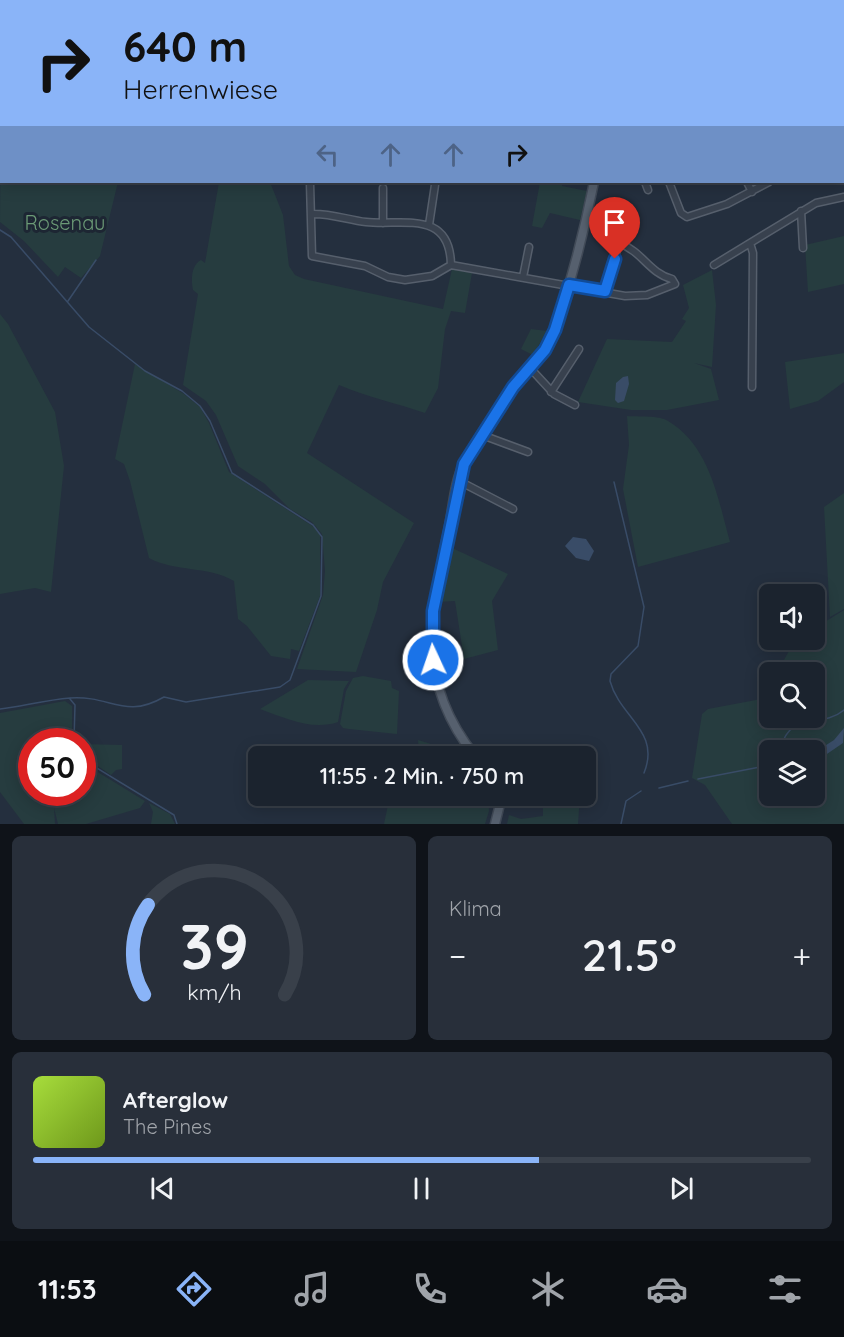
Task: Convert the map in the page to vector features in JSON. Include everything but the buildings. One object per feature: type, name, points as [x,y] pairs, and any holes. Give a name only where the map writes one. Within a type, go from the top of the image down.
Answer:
[{"type":"main road","points":[[470,746],[449,713],[438,682],[432,650],[433,611],[459,481],[464,464],[482,435],[513,387],[531,369],[555,330],[583,234],[594,183]]},
{"type":"main road","points":[[495,824],[499,806]]},
{"type":"street","points":[[310,183],[312,256],[365,266],[388,277],[405,280],[432,276],[451,265],[605,291],[637,296],[659,291],[675,284],[672,279],[658,276],[633,248],[619,243],[605,291]]},
{"type":"street","points":[[669,183],[685,216],[727,204],[767,183]]},
{"type":"street","points":[[748,183],[752,192]]},
{"type":"street","points":[[429,225],[435,185]]},
{"type":"street","points":[[382,188],[383,223]]},
{"type":"street","points":[[714,265],[801,211],[824,201],[844,197]]},
{"type":"street","points":[[801,211],[803,248]]},
{"type":"street","points":[[311,214],[383,223],[410,221],[429,225],[446,242],[451,265]]},
{"type":"street","points":[[750,243],[753,253],[752,387]]},
{"type":"street","points":[[523,277],[529,246]]},
{"type":"street","points":[[551,392],[579,349]]},
{"type":"street","points":[[531,369],[551,392],[575,405]]},
{"type":"street","points":[[482,435],[528,453]]},
{"type":"street","points":[[459,481],[513,509]]},
{"type":"green space","name":"Rosenau","points":[[0,183],[118,183],[100,256],[81,278],[65,267],[58,277],[24,241],[0,222]]},
{"type":"green space","points":[[219,183],[270,183],[283,215],[289,266],[295,275],[304,279],[443,309],[452,269],[472,273],[465,313],[451,311],[445,329],[438,388],[425,413],[339,385],[307,453],[414,523],[383,582],[377,610],[356,672],[297,669],[323,595],[325,571],[322,534],[312,522],[290,509],[265,484],[238,466],[216,415],[206,401],[183,385],[198,294],[193,290],[192,273],[198,262],[201,260],[205,263]]},
{"type":"green space","points":[[540,183],[562,183],[562,186],[587,191],[580,220],[550,213],[542,228],[532,226]]},
{"type":"green space","points":[[844,236],[844,284],[808,292],[805,245]]},
{"type":"green space","points":[[712,270],[716,305],[712,367],[694,363],[711,369],[719,400],[667,410],[631,410],[578,402],[607,339],[672,342],[686,321],[682,319],[689,308],[683,285]]},
{"type":"green space","points":[[0,314],[8,324],[55,412],[64,466],[51,592],[35,588],[0,594]]},
{"type":"green space","points":[[531,329],[547,331],[533,355],[521,349]]},
{"type":"green space","points":[[844,353],[844,382],[818,401],[790,409],[785,362]]},
{"type":"green space","points":[[135,364],[184,394],[200,407],[229,472],[314,527],[320,534],[320,596],[299,651],[291,649],[290,659],[271,656],[247,626],[238,619],[234,581],[214,573],[170,565],[149,558],[130,481],[124,464],[115,459]]},
{"type":"green space","points":[[627,416],[664,419],[694,444],[716,491],[730,542],[638,567],[623,489],[629,445]]},
{"type":"green space","points":[[844,493],[844,609],[830,617],[824,507]]},
{"type":"green space","points":[[450,547],[508,574],[492,601],[498,650],[464,659],[455,601],[437,602]]},
{"type":"green space","points":[[844,610],[844,824],[732,824],[705,785],[692,778],[702,714],[708,709],[759,699],[759,728],[825,728],[825,662],[783,662],[790,650],[825,650],[825,622]]},
{"type":"green space","points":[[363,676],[391,681],[392,688],[399,691],[397,734],[343,728],[340,724],[346,691],[353,678]]},
{"type":"green space","points":[[308,680],[349,681],[344,689],[338,722],[308,724],[260,709]]},
{"type":"green space","points":[[65,701],[72,706],[72,728],[18,728],[18,806],[96,806],[96,771],[145,801],[140,808],[86,824],[58,824],[54,808],[55,824],[24,824],[0,792],[0,713]]},
{"type":"green space","points":[[418,740],[438,746],[418,746]]},
{"type":"green space","points":[[96,744],[122,745],[122,769],[116,770],[111,775],[96,765]]},
{"type":"green space","points":[[149,803],[170,814],[175,824],[151,824],[153,812]]},
{"type":"green space","points":[[388,806],[489,806],[485,824],[384,824]]},
{"type":"green space","points":[[543,806],[579,806],[578,824],[507,824],[509,815],[521,819],[543,816]]},
{"type":"water","points":[[628,376],[629,384],[624,401],[618,403],[615,400],[616,383]]},
{"type":"water","points":[[573,537],[586,539],[594,551],[589,561],[576,558],[565,546]]},
{"type":"water","points":[[844,728],[843,743],[825,755],[825,746],[834,740]]},
{"type":"waterway","points":[[0,230],[11,237],[89,327],[145,371],[182,391],[200,406],[210,421],[232,473],[313,525],[322,537],[321,596],[290,680],[280,687],[186,702],[164,697],[150,704],[127,707],[84,698],[70,698],[0,709]]},
{"type":"waterway","points":[[68,301],[96,260]]},
{"type":"waterway","points":[[614,482],[644,607],[638,646],[611,674],[610,681],[615,694],[643,735],[648,759],[644,773]]},
{"type":"waterway","points":[[70,699],[75,705],[74,728]]},
{"type":"waterway","points":[[784,740],[791,729],[798,725],[835,716],[844,710]]},
{"type":"waterway","points":[[698,779],[759,767]]},
{"type":"waterway","points":[[96,768],[174,815],[177,824]]},
{"type":"waterway","points":[[659,788],[688,781]]},
{"type":"waterway","points":[[621,824],[626,801],[641,791]]},
{"type":"route","points":[[433,660],[431,631],[433,611],[464,464],[513,387],[531,369],[545,350],[555,330],[569,285],[605,291],[615,259]]}]
